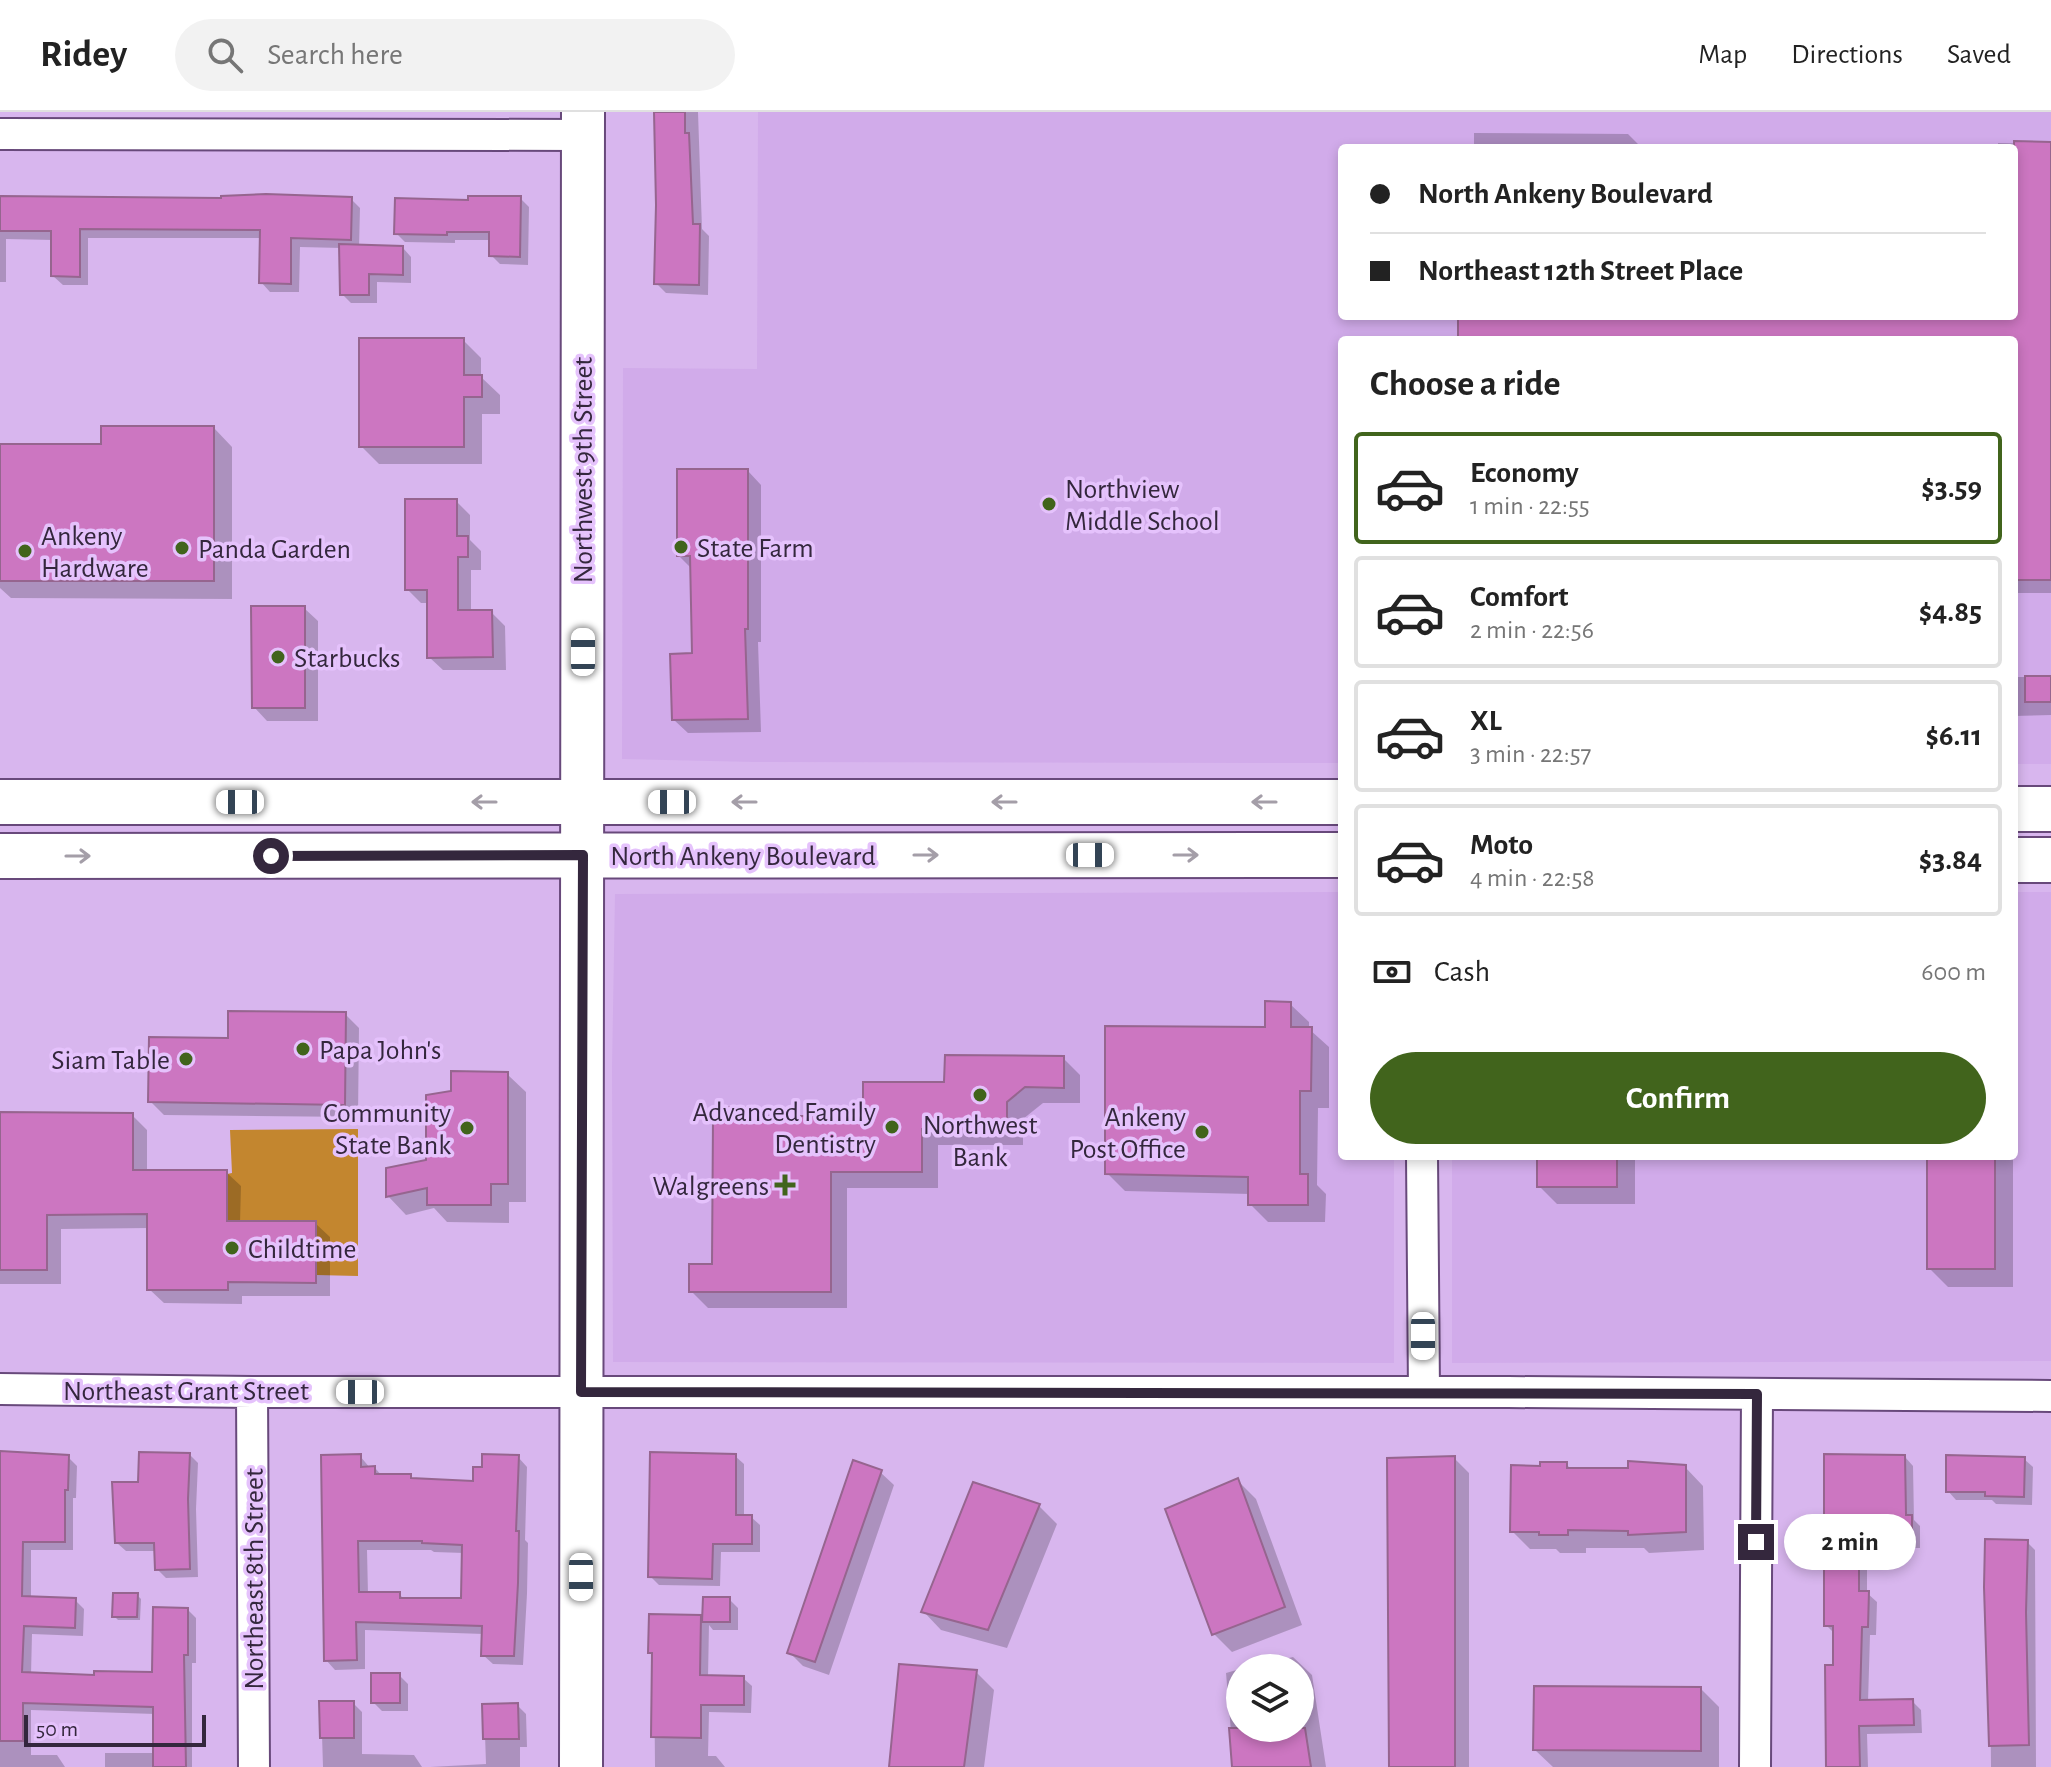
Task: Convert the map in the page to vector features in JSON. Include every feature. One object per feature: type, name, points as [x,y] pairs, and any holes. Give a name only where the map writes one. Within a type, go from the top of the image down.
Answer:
[{"type":"main road","name":"North Ankeny Boulevard","points":[[0,802],[583,828],[1338,855]]},
{"type":"main road","name":"North Ankeny Boulevard","points":[[0,856],[583,828],[1338,802]]},
{"type":"main road","points":[[2018,809],[2051,809]]},
{"type":"main road","points":[[2018,860],[2051,860]]},
{"type":"street","points":[[0,134],[582,124]]},
{"type":"street","name":"Northwest 9th Street","points":[[581,1767],[582,124]]},
{"type":"street","points":[[1422,1160],[1424,1392]]},
{"type":"street","name":"Northeast Grant Street","points":[[0,1389],[2051,1396]]},
{"type":"street","name":"Northeast 8th Street","points":[[252,1392],[254,1767]]},
{"type":"street","points":[[1755,1767],[1757,1394]]},
{"type":"shaded area","name":"Northview Middle School","points":[[758,112],[2051,112],[2051,764],[2018,764],[2018,336],[1338,336],[1338,763],[622,759],[623,368],[757,369]]},
{"type":"shaded area","points":[[1338,892],[1338,1160],[1394,1160],[1394,1363],[613,1362],[615,894]]},
{"type":"shaded area","points":[[2018,892],[2051,892],[2051,1361],[1452,1363],[1452,1160],[2018,1160]]},
{"type":"shaded area","points":[[358,1129],[358,1276],[316,1275],[315,1221],[227,1221],[227,1174],[232,1173],[230,1130]]},
{"type":"building","points":[[654,112],[685,112],[685,133],[689,133],[693,224],[700,224],[699,285],[654,284]]},
{"type":"building","points":[[2014,141],[2051,142],[2051,580],[2018,580],[2018,336],[1458,336],[1458,320],[2018,320],[2018,144]]},
{"type":"building","points":[[266,194],[352,197],[351,240],[291,238],[291,284],[259,283],[260,230],[80,229],[80,277],[51,276],[51,231],[0,231],[0,196],[221,198]]},
{"type":"building","points":[[468,196],[521,196],[520,257],[489,256],[489,232],[394,234],[395,198],[468,200]]},
{"type":"building","points":[[339,244],[403,246],[403,275],[369,274],[369,295],[340,295]]},
{"type":"building","points":[[359,338],[464,338],[464,375],[482,375],[482,397],[464,397],[464,447],[359,447]]},
{"type":"building","points":[[101,426],[214,426],[214,581],[0,581],[0,444],[101,444]]},
{"type":"building","points":[[677,469],[748,469],[748,629],[745,629],[748,719],[672,720],[670,654],[692,653],[690,556],[677,556]]},
{"type":"building","points":[[405,499],[457,499],[457,536],[468,536],[468,557],[458,557],[458,610],[492,610],[493,657],[427,658],[427,590],[405,590]]},
{"type":"building","name":"Starbucks","points":[[251,606],[305,606],[305,708],[252,708]]},
{"type":"building","points":[[2025,676],[2051,676],[2051,702],[2025,702]]},
{"type":"building","name":"Ankeny Post Office","points":[[1265,1001],[1291,1002],[1291,1027],[1312,1027],[1311,1091],[1300,1091],[1300,1174],[1308,1174],[1308,1205],[1248,1205],[1248,1177],[1105,1174],[1105,1026],[1265,1027]]},
{"type":"building","points":[[228,1011],[346,1012],[345,1105],[148,1102],[149,1037],[228,1038]]},
{"type":"building","points":[[945,1055],[1064,1056],[1064,1088],[1025,1087],[1007,1102],[1007,1130],[922,1129],[922,1172],[831,1172],[831,1292],[689,1292],[689,1264],[712,1264],[713,1119],[727,1119],[727,1107],[759,1107],[759,1116],[863,1116],[863,1082],[944,1082]]},
{"type":"building","name":"Community State Bank","points":[[451,1071],[508,1072],[508,1184],[491,1184],[491,1205],[427,1205],[427,1188],[386,1197],[386,1168],[426,1160],[426,1095],[451,1091]]},
{"type":"building","points":[[0,1112],[133,1113],[133,1170],[227,1170],[227,1221],[316,1221],[316,1283],[228,1282],[228,1290],[147,1290],[147,1214],[47,1215],[47,1270],[0,1270]]},
{"type":"building","points":[[1537,1160],[1617,1160],[1617,1187],[1537,1187]]},
{"type":"building","points":[[1927,1160],[1995,1160],[1995,1269],[1927,1269]]},
{"type":"building","points":[[0,1451],[69,1455],[65,1542],[23,1542],[22,1596],[76,1598],[75,1628],[24,1626],[22,1672],[94,1675],[94,1671],[152,1672],[153,1607],[188,1608],[188,1655],[184,1655],[186,1767],[153,1767],[153,1707],[23,1703],[23,1741],[0,1741]]},
{"type":"building","points":[[139,1452],[190,1453],[190,1569],[155,1570],[154,1543],[115,1543],[112,1482],[138,1482]]},
{"type":"building","points":[[650,1452],[736,1454],[736,1515],[752,1515],[752,1544],[713,1544],[712,1579],[648,1577]]},
{"type":"building","points":[[361,1454],[361,1467],[375,1466],[375,1474],[411,1474],[411,1478],[473,1481],[473,1467],[482,1467],[482,1454],[519,1455],[514,1656],[481,1656],[482,1626],[356,1622],[357,1660],[324,1661],[321,1455]],"holes":[[[358,1541],[422,1541],[462,1545],[461,1598],[400,1598],[400,1592],[359,1592]]]},
{"type":"building","points":[[1824,1454],[1905,1455],[1906,1515],[1912,1515],[1912,1540],[1859,1540],[1859,1591],[1869,1591],[1868,1627],[1862,1627],[1860,1700],[1913,1699],[1914,1725],[1859,1726],[1860,1767],[1826,1767],[1825,1665],[1833,1665],[1833,1626],[1824,1626]]},
{"type":"building","points":[[1946,1455],[2025,1457],[2024,1497],[1985,1496],[1985,1492],[1946,1492]]},
{"type":"building","points":[[1455,1456],[1455,1767],[1389,1767],[1387,1458]]},
{"type":"building","points":[[853,1460],[882,1470],[815,1662],[787,1653]]},
{"type":"building","points":[[1628,1461],[1686,1465],[1686,1532],[1628,1535],[1628,1531],[1568,1530],[1568,1535],[1539,1535],[1539,1532],[1510,1532],[1511,1465],[1540,1466],[1540,1462],[1567,1462],[1567,1468],[1628,1468]]},
{"type":"building","points":[[1238,1478],[1285,1607],[1212,1635],[1165,1509]]},
{"type":"building","points":[[973,1482],[1040,1504],[988,1630],[921,1612]]},
{"type":"building","points":[[1985,1539],[2028,1540],[2029,1745],[1989,1746]]},
{"type":"building","points":[[113,1593],[138,1593],[137,1617],[112,1617]]},
{"type":"building","points":[[703,1597],[730,1597],[730,1622],[702,1622]]},
{"type":"building","points":[[649,1614],[701,1615],[700,1675],[744,1676],[744,1705],[701,1705],[701,1738],[651,1737]]},
{"type":"building","points":[[899,1664],[977,1670],[964,1767],[889,1767]]},
{"type":"building","points":[[371,1673],[400,1673],[400,1703],[371,1703]]},
{"type":"building","points":[[1534,1686],[1701,1687],[1701,1751],[1533,1750]]},
{"type":"building","points":[[319,1701],[354,1701],[354,1738],[320,1738]]},
{"type":"building","points":[[518,1703],[519,1739],[483,1739],[482,1704]]},
{"type":"building","points":[[1230,1742],[1307,1742],[1311,1767],[1232,1767]]},
{"type":"place","name":"Northview Middle School","points":[[1049,504]]},
{"type":"place","name":"State Farm","points":[[681,547]]},
{"type":"place","name":"Panda Garden","points":[[182,548]]},
{"type":"place","name":"Ankeny Hardware","points":[[25,551]]},
{"type":"place","name":"Starbucks","points":[[278,657]]},
{"type":"place","name":"Papa John's","points":[[303,1049]]},
{"type":"place","name":"Siam Table","points":[[186,1059]]},
{"type":"place","name":"Northwest Bank","points":[[980,1095]]},
{"type":"place","name":"Advanced Family Dentistry","points":[[892,1127]]},
{"type":"place","name":"Community State Bank","points":[[467,1128]]},
{"type":"place","name":"Ankeny Post Office","points":[[1202,1132]]},
{"type":"place","name":"Walgreens","points":[[785,1185]]},
{"type":"place","name":"Childtime","points":[[232,1248]]},
{"type":"route","points":[[271,856],[583,855],[581,1392],[1757,1394],[1756,1542]]}]
